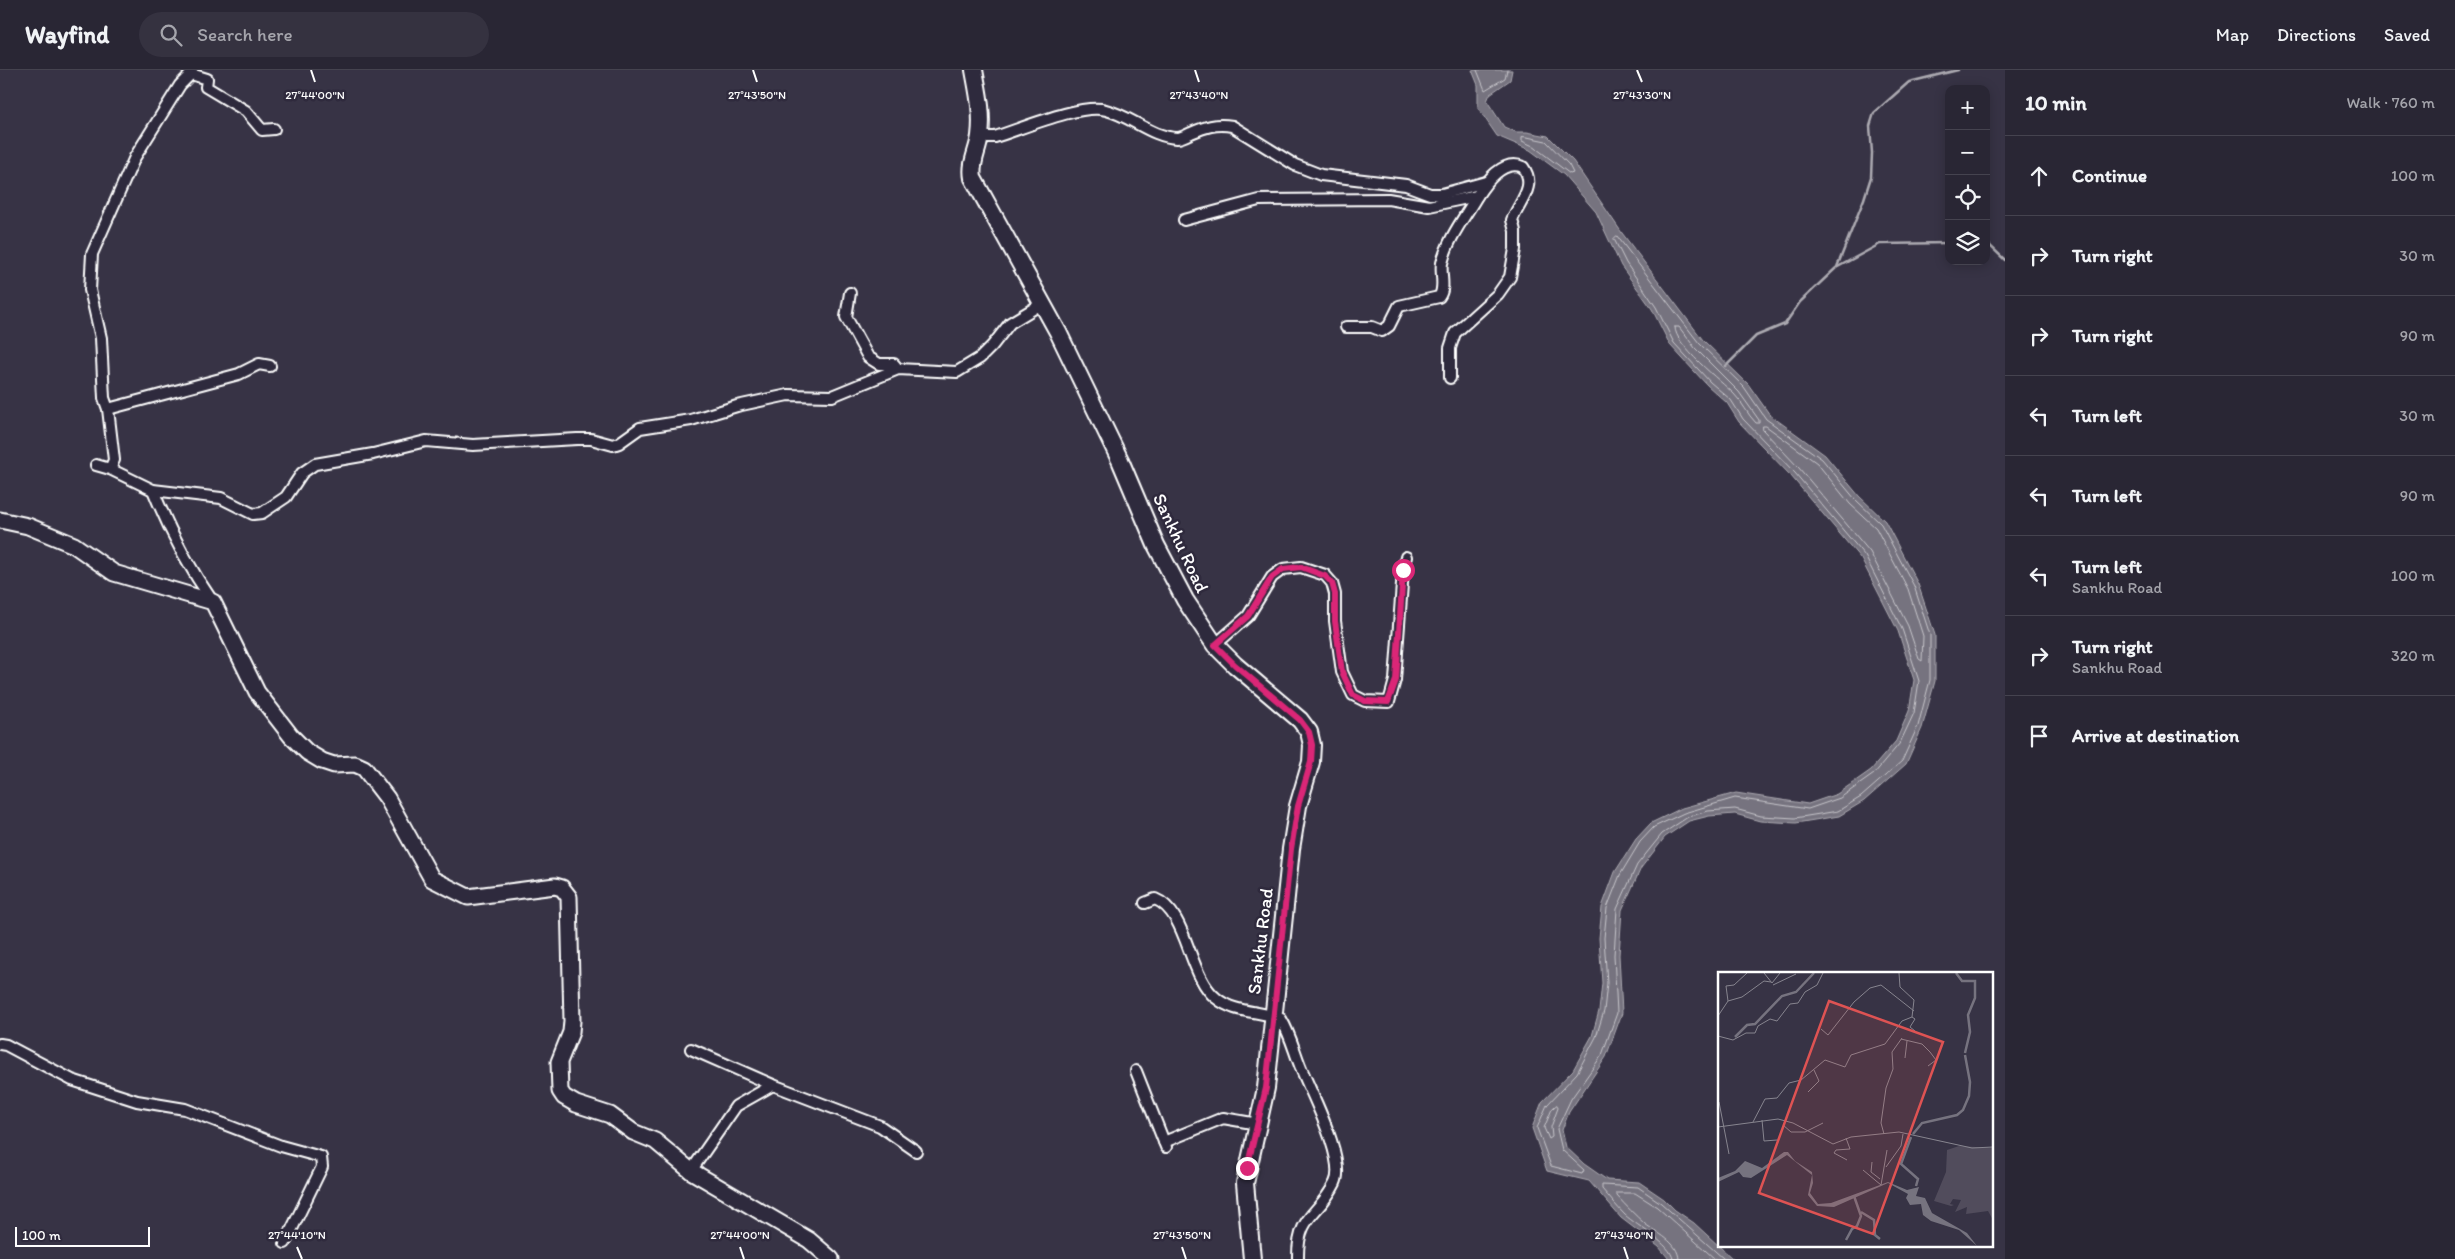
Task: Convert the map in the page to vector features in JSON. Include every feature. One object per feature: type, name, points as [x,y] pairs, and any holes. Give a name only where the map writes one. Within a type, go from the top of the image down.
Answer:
[{"type":"main road","name":"Sankhu Road","points":[[974,70],[982,113],[980,137],[972,171],[975,183],[1042,304],[1120,460],[1172,579],[1215,645],[1235,665],[1300,720],[1309,732],[1312,745],[1311,762],[1298,806],[1292,840],[1272,1015],[1266,1088],[1245,1183],[1252,1259]]},
{"type":"street","points":[[110,469],[114,460],[108,409],[104,398],[101,338],[90,290],[92,254],[135,156],[180,85],[191,74],[207,79],[206,87],[246,111],[262,130],[274,129]]},
{"type":"street","points":[[980,137],[995,137],[1079,110],[1104,109],[1132,119],[1156,134],[1178,138],[1206,127],[1220,124],[1232,126],[1295,165],[1321,174],[1397,183],[1430,194],[1442,194],[1486,182]]},
{"type":"street","points":[[1346,327],[1372,327],[1382,331],[1389,326],[1399,306],[1439,297],[1443,292],[1442,263],[1454,233],[1486,182],[1505,168],[1519,165],[1528,174],[1530,187],[1520,201],[1512,220],[1515,231],[1515,249],[1510,277],[1498,294],[1455,333],[1450,348],[1450,378]]},
{"type":"street","points":[[1184,220],[1259,200],[1388,199],[1429,206],[1477,196]]},
{"type":"street","points":[[850,293],[846,317],[868,357],[874,362],[894,364],[898,369]]},
{"type":"street","points":[[96,465],[110,469],[153,490],[221,498],[253,514],[262,512],[286,497],[302,473],[315,464],[374,454],[426,441],[473,445],[577,438],[591,439],[613,445],[619,444],[640,428],[691,420],[737,406],[788,395],[832,396],[898,369],[947,373],[966,368],[992,346],[1010,323],[1042,304]]},
{"type":"street","points":[[108,409],[239,374],[259,364],[270,366]]},
{"type":"street","points":[[153,490],[169,529],[188,566],[213,602],[257,692],[291,736],[308,752],[322,761],[334,765],[355,764],[364,768],[388,798],[432,879],[468,897],[554,886],[562,888],[569,897],[572,1021],[571,1032],[559,1062],[560,1090],[564,1097],[610,1115],[634,1132],[655,1141],[691,1171],[809,1240],[831,1259]]},
{"type":"street","points":[[0,520],[28,526],[74,545],[114,573],[213,602]]},
{"type":"street","points":[[1215,645],[1248,616],[1272,577],[1283,569],[1301,567],[1325,576],[1332,583],[1335,594],[1335,621],[1342,672],[1353,695],[1365,701],[1388,702],[1396,680],[1403,570],[1406,557]]},
{"type":"street","points":[[1145,903],[1155,899],[1164,903],[1172,914],[1204,983],[1214,997],[1230,1007],[1272,1015],[1281,1019],[1294,1043],[1303,1073],[1321,1113],[1338,1167],[1335,1184],[1301,1228],[1298,1243],[1298,1259]]},
{"type":"street","points":[[0,1044],[6,1045],[72,1080],[137,1101],[185,1109],[281,1146],[321,1157],[322,1167],[285,1243]]},
{"type":"street","points":[[692,1049],[773,1085],[880,1126],[916,1151]]},
{"type":"street","points":[[1136,1071],[1165,1144],[1223,1118],[1258,1124]]},
{"type":"street","points":[[691,1171],[736,1106],[773,1085]]},
{"type":"water","points":[[1472,70],[1512,70],[1510,80],[1490,94],[1487,101],[1504,127],[1516,132],[1548,136],[1573,161],[1622,233],[1703,340],[1748,384],[1770,415],[1825,455],[1859,496],[1885,521],[1918,584],[1935,635],[1935,681],[1922,728],[1906,764],[1864,801],[1839,816],[1796,823],[1760,821],[1735,814],[1709,816],[1689,821],[1665,837],[1641,868],[1622,910],[1619,955],[1622,1013],[1606,1057],[1569,1112],[1562,1130],[1566,1147],[1584,1164],[1607,1180],[1639,1182],[1694,1223],[1733,1259],[1669,1259],[1659,1247],[1621,1218],[1589,1181],[1547,1171],[1532,1128],[1542,1102],[1573,1070],[1592,1036],[1599,1011],[1602,983],[1599,938],[1602,907],[1615,872],[1636,839],[1651,823],[1682,808],[1736,793],[1808,804],[1837,794],[1871,770],[1896,741],[1909,711],[1914,680],[1898,631],[1861,559],[1791,476],[1739,422],[1727,403],[1707,385],[1670,345],[1652,309],[1621,266],[1596,212],[1564,175],[1530,150],[1497,136],[1478,108],[1478,85]]},
{"type":"waterway","points":[[1837,267],[1871,177],[1870,126],[1874,113],[1909,82],[1958,70]]},
{"type":"waterway","points":[[1726,366],[1756,336],[1785,324],[1800,302],[1836,268],[1880,244],[1945,243]]},
{"type":"waterway","points":[[1990,246],[2005,260]]},
{"type":"route","points":[[1247,1168],[1266,1088],[1272,1015],[1291,849],[1298,806],[1311,762],[1312,745],[1309,732],[1300,720],[1235,665],[1215,645],[1248,616],[1272,577],[1283,569],[1301,567],[1325,576],[1332,583],[1335,594],[1335,621],[1342,672],[1353,695],[1365,701],[1388,702],[1396,680],[1403,570]]}]
